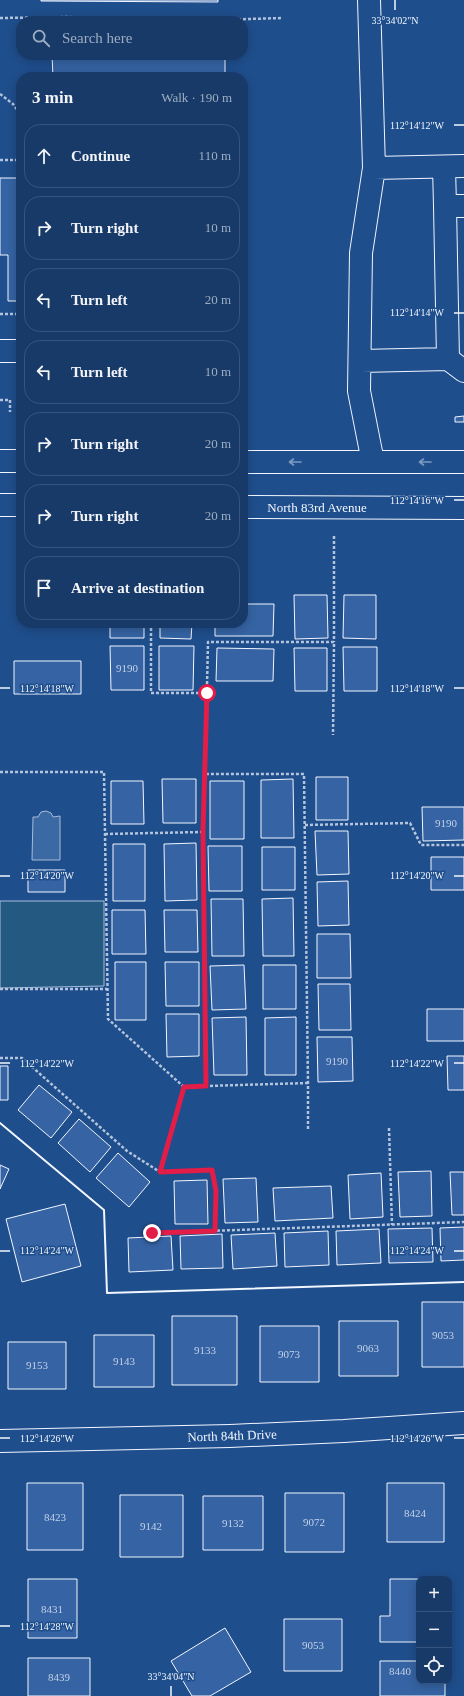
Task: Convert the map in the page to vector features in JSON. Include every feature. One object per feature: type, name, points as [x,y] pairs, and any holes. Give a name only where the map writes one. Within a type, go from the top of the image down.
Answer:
[{"type":"main road","points":[[369,0],[374,168],[361,253],[359,391],[373,462]]},
{"type":"main road","points":[[360,361],[456,365],[454,166],[374,168]]},
{"type":"main road","points":[[0,351],[16,352]]},
{"type":"main road","points":[[0,461],[16,461]]},
{"type":"main road","points":[[248,462],[464,462]]},
{"type":"main road","points":[[0,505],[16,505]]},
{"type":"main road","name":"North 83rd Avenue","points":[[248,507],[464,508]]},
{"type":"main road","name":"North 84th Drive","points":[[0,1441],[230,1436],[344,1431],[464,1423]]},
{"type":"path","points":[[0,18],[16,18]]},
{"type":"path","points":[[248,19],[284,18]]},
{"type":"path","points":[[0,94],[16,108]]},
{"type":"path","points":[[0,160],[16,160]]},
{"type":"path","points":[[0,314],[16,314]]},
{"type":"path","points":[[0,400],[10,400],[10,412]]},
{"type":"path","points":[[333,735],[334,536]]},
{"type":"path","points":[[151,628],[151,693],[207,693]]},
{"type":"path","points":[[206,1086],[203,832],[208,642],[334,642]]},
{"type":"path","points":[[0,772],[104,772],[108,1019],[184,1087],[308,1083]]},
{"type":"path","points":[[205,774],[304,774],[308,1129]]},
{"type":"path","points":[[305,825],[410,823],[421,845],[464,845]]},
{"type":"path","points":[[105,834],[203,832]]},
{"type":"path","points":[[0,989],[107,989]]},
{"type":"path","points":[[0,1058],[22,1058],[127,1151],[160,1172],[212,1170],[216,1191],[215,1231]]},
{"type":"path","points":[[160,1172],[184,1087]]},
{"type":"path","points":[[389,1128],[392,1225]]},
{"type":"path","points":[[152,1233],[464,1222]]},
{"type":"shaded area","points":[[46,811],[51,813],[53,817],[60,816],[60,860],[32,860],[33,817],[38,817],[41,812]]},
{"type":"shaded area","points":[[0,901],[104,901],[104,986],[0,988]]},
{"type":"building","points":[[218,0],[218,2],[41,1]]},
{"type":"building","points":[[52,60],[225,60],[225,72],[53,72]]},
{"type":"building","points":[[0,178],[16,178],[16,301],[8,301],[8,255],[0,255]]},
{"type":"building","points":[[464,416],[464,422],[455,422],[455,417]]},
{"type":"building","points":[[294,595],[327,595],[328,638],[295,639]]},
{"type":"building","points":[[344,595],[376,595],[376,639],[343,638]]},
{"type":"building","points":[[248,604],[274,604],[273,636],[215,636],[215,628],[248,628]]},
{"type":"building","points":[[110,628],[144,628],[144,638],[110,638]]},
{"type":"building","points":[[160,628],[192,628],[191,639],[160,638]]},
{"type":"building","points":[[110,646],[144,646],[144,690],[111,690]]},
{"type":"building","points":[[159,646],[194,646],[193,690],[159,690]]},
{"type":"building","points":[[343,647],[377,647],[377,691],[344,691]]},
{"type":"building","points":[[217,648],[274,649],[273,681],[216,681]]},
{"type":"building","points":[[294,648],[327,648],[327,691],[295,691]]},
{"type":"building","points":[[14,661],[81,661],[81,694],[14,694]]},
{"type":"building","points":[[316,777],[348,777],[348,820],[316,820]]},
{"type":"building","points":[[162,779],[196,779],[196,823],[163,823]]},
{"type":"building","points":[[293,779],[294,838],[261,838],[261,780]]},
{"type":"building","points":[[111,781],[143,781],[144,824],[111,824]]},
{"type":"building","points":[[210,781],[244,781],[244,839],[210,839]]},
{"type":"building","points":[[422,807],[464,807],[464,840],[423,841]]},
{"type":"building","points":[[315,831],[348,831],[349,874],[317,875]]},
{"type":"building","points":[[196,843],[197,900],[165,901],[164,844]]},
{"type":"building","points":[[113,844],[145,844],[145,901],[113,901]]},
{"type":"building","points":[[208,846],[242,846],[242,891],[209,891]]},
{"type":"building","points":[[262,847],[295,847],[295,890],[262,890]]},
{"type":"building","points":[[431,857],[464,857],[464,890],[431,890]]},
{"type":"building","points":[[28,870],[65,870],[65,892],[28,892]]},
{"type":"building","points":[[348,881],[349,925],[318,926],[317,882]]},
{"type":"building","points":[[293,898],[294,956],[263,956],[262,899]]},
{"type":"building","points":[[211,899],[243,899],[244,956],[212,956]]},
{"type":"building","points":[[112,910],[145,910],[146,954],[112,954]]},
{"type":"building","points":[[164,910],[197,910],[198,952],[165,952]]},
{"type":"building","points":[[317,934],[350,934],[351,978],[317,978]]},
{"type":"building","points":[[115,962],[146,962],[146,1020],[115,1020]]},
{"type":"building","points":[[165,962],[199,962],[199,1006],[166,1006]]},
{"type":"building","points":[[244,965],[246,1009],[212,1010],[210,966]]},
{"type":"building","points":[[263,965],[296,965],[296,1009],[263,1009]]},
{"type":"building","points":[[318,984],[350,984],[351,1030],[319,1030]]},
{"type":"building","points":[[427,1009],[464,1009],[464,1041],[427,1041]]},
{"type":"building","points":[[166,1014],[199,1014],[199,1056],[167,1057]]},
{"type":"building","points":[[246,1017],[247,1075],[214,1075],[212,1018]]},
{"type":"building","points":[[296,1017],[296,1075],[265,1075],[265,1018]]},
{"type":"building","points":[[317,1037],[352,1037],[353,1081],[318,1082]]},
{"type":"building","points":[[447,1056],[464,1056],[464,1090],[448,1090]]},
{"type":"building","points":[[0,1066],[8,1066],[8,1100],[0,1100]]},
{"type":"building","points":[[39,1085],[72,1112],[51,1138],[18,1110]]},
{"type":"building","points":[[79,1119],[111,1147],[90,1172],[58,1143]]},
{"type":"building","points":[[118,1153],[150,1182],[129,1207],[96,1178]]},
{"type":"building","points":[[0,1165],[9,1169],[0,1189]]},
{"type":"building","points":[[431,1171],[432,1216],[400,1217],[398,1172]]},
{"type":"building","points":[[450,1172],[464,1172],[464,1215],[452,1215]]},
{"type":"building","points":[[381,1173],[383,1217],[350,1219],[348,1175]]},
{"type":"building","points":[[256,1178],[258,1222],[225,1223],[223,1179]]},
{"type":"building","points":[[207,1180],[208,1224],[175,1224],[174,1181]]},
{"type":"building","points":[[331,1186],[333,1218],[275,1221],[273,1188]]},
{"type":"building","points":[[65,1204],[81,1266],[22,1282],[6,1219]]},
{"type":"building","points":[[464,1227],[464,1260],[441,1261],[440,1228]]},
{"type":"building","points":[[432,1228],[433,1262],[389,1263],[388,1229]]},
{"type":"building","points":[[379,1229],[381,1263],[337,1265],[336,1231]]},
{"type":"building","points":[[328,1231],[329,1265],[285,1267],[284,1233]]},
{"type":"building","points":[[275,1233],[277,1266],[233,1269],[231,1235]]},
{"type":"building","points":[[222,1234],[223,1268],[181,1269],[180,1236]]},
{"type":"building","points":[[171,1236],[173,1270],[129,1272],[128,1238]]},
{"type":"building","points":[[422,1302],[464,1302],[464,1367],[422,1367]]},
{"type":"building","points":[[172,1316],[237,1316],[237,1385],[172,1385]]},
{"type":"building","points":[[339,1321],[398,1321],[398,1376],[339,1376]]},
{"type":"building","points":[[260,1326],[319,1326],[319,1382],[260,1382]]},
{"type":"building","points":[[94,1335],[154,1335],[154,1387],[94,1387]]},
{"type":"building","points":[[8,1342],[66,1342],[66,1389],[8,1389]]},
{"type":"building","points":[[27,1483],[83,1483],[83,1550],[27,1550]]},
{"type":"building","points":[[387,1483],[444,1483],[444,1542],[387,1542]]},
{"type":"building","points":[[285,1493],[344,1493],[344,1552],[285,1552]]},
{"type":"building","points":[[120,1495],[183,1495],[183,1557],[120,1557]]},
{"type":"building","points":[[203,1496],[263,1496],[263,1550],[203,1550]]},
{"type":"building","points":[[28,1579],[77,1579],[77,1638],[28,1638]]},
{"type":"building","points":[[390,1579],[416,1579],[416,1642],[380,1642],[380,1616],[390,1616]]},
{"type":"building","points":[[284,1619],[342,1619],[342,1671],[284,1671]]},
{"type":"building","points":[[225,1628],[251,1672],[210,1696],[192,1696],[171,1661]]},
{"type":"building","points":[[28,1658],[90,1658],[90,1696],[28,1696]]},
{"type":"building","points":[[380,1661],[416,1661],[416,1684],[445,1684],[445,1696],[380,1696]]},
{"type":"wall","points":[[0,1123],[104,1210],[107,1293],[464,1282]]},
{"type":"route","points":[[152,1233],[215,1231],[216,1191],[212,1170],[160,1172],[184,1087],[206,1086],[203,832],[207,693]]}]
